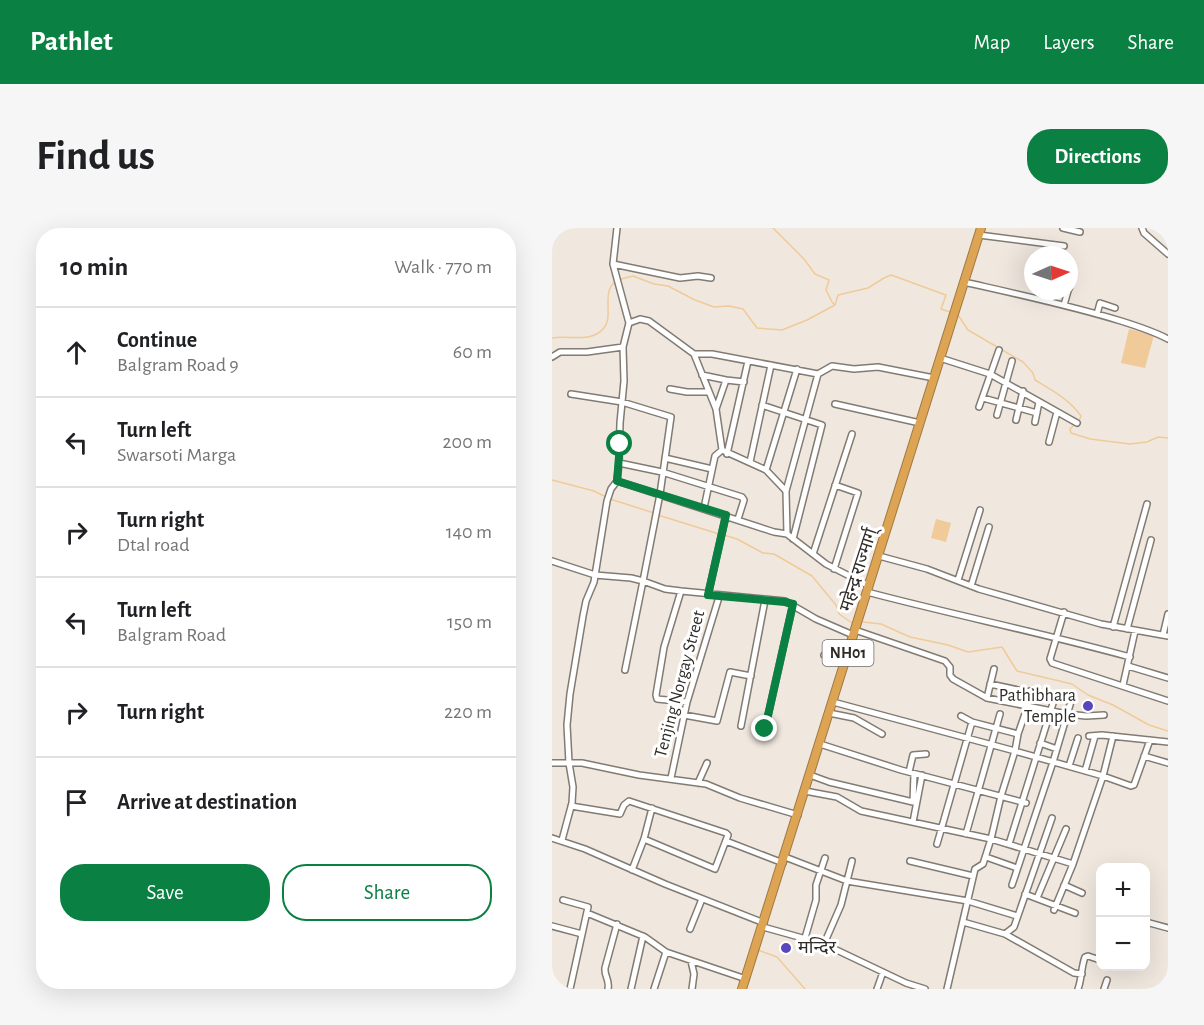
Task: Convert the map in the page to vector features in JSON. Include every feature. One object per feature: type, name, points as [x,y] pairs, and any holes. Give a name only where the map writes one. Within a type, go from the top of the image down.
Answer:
[{"type":"highway","name":"महेन्द्र राज्मार्ग्","points":[[742,989],[980,231]]},
{"type":"street","points":[[562,840],[571,806],[573,787],[567,724],[570,694],[584,608],[595,575],[608,498],[617,481],[619,463],[624,381],[623,347],[629,323],[614,275],[617,228]]},
{"type":"street","points":[[1064,228],[1080,232]]},
{"type":"street","points":[[1142,228],[1144,233],[1168,254]]},
{"type":"street","points":[[980,231],[1064,246]]},
{"type":"street","points":[[613,264],[680,278],[698,276],[711,278]]},
{"type":"street","points":[[964,282],[1125,321],[1168,339]]},
{"type":"street","points":[[1064,305],[1066,300]]},
{"type":"street","points":[[1097,314],[1100,303],[1114,308]]},
{"type":"street","points":[[629,323],[640,319],[649,321],[694,354],[716,409],[725,452]]},
{"type":"street","points":[[552,357],[560,352],[586,352],[623,347]]},
{"type":"street","points":[[979,407],[999,350]]},
{"type":"street","points":[[694,354],[712,354],[818,374],[832,366],[854,369],[878,367],[934,378]]},
{"type":"street","points":[[940,358],[990,374],[1077,423]]},
{"type":"street","points":[[725,452],[748,361]]},
{"type":"street","points":[[997,415],[1012,361]]},
{"type":"street","points":[[750,462],[771,365]]},
{"type":"street","points":[[766,470],[797,369]]},
{"type":"street","points":[[787,534],[786,491],[818,374]]},
{"type":"street","points":[[702,375],[744,382]]},
{"type":"street","points":[[716,409],[726,380]]},
{"type":"street","points":[[670,389],[708,392]]},
{"type":"street","points":[[1016,420],[1023,392]]},
{"type":"street","points":[[570,394],[622,402],[671,417],[660,494],[625,670]]},
{"type":"street","points":[[983,398],[1037,413]]},
{"type":"street","points":[[1035,422],[1039,402]]},
{"type":"street","points":[[835,404],[920,423]]},
{"type":"street","points":[[762,405],[822,425],[793,539]]},
{"type":"street","points":[[1049,442],[1057,412]]},
{"type":"street","points":[[813,554],[852,434]]},
{"type":"street","points":[[704,508],[718,452],[725,452],[766,470],[786,491]]},
{"type":"street","points":[[665,458],[712,469]]},
{"type":"street","points":[[619,463],[662,472],[743,498],[738,519]]},
{"type":"street","points":[[617,481],[774,532],[787,534],[834,569],[868,589],[1012,629],[1056,637],[1130,657]]},
{"type":"street","points":[[834,569],[858,493],[835,485]]},
{"type":"street","points":[[1113,627],[1147,504]]},
{"type":"street","points":[[958,580],[980,510]]},
{"type":"street","points":[[708,595],[726,515]]},
{"type":"street","points":[[971,586],[989,527]]},
{"type":"street","points":[[1128,629],[1151,540]]},
{"type":"street","points":[[879,556],[927,569],[971,586],[1113,627],[1165,636],[1168,614]]},
{"type":"street","points":[[552,561],[595,575],[631,578],[665,589],[793,604],[816,619],[945,661],[950,667],[950,675],[953,679],[987,698],[1067,714],[1104,715]]},
{"type":"street","points":[[1127,573],[1141,578]]},
{"type":"street","points":[[681,591],[664,647],[656,695],[657,699],[687,702]]},
{"type":"street","name":"Tenjing Norgay Street","points":[[671,778],[687,702],[719,597]]},
{"type":"street","points":[[741,726],[765,600]]},
{"type":"street","points":[[765,729],[793,604]]},
{"type":"street","points":[[1064,612],[1050,659],[1052,663],[1168,701]]},
{"type":"street","points":[[1124,685],[1135,630]]},
{"type":"street","points":[[824,655],[845,662]]},
{"type":"street","points":[[1128,666],[1168,678]]},
{"type":"street","points":[[987,698],[994,669]]},
{"type":"street","points":[[684,715],[717,721],[730,672],[751,676]]},
{"type":"street","points":[[990,684],[1071,699],[1053,762],[1012,885]]},
{"type":"street","points":[[947,989],[973,876],[975,869],[983,864],[986,857],[1000,796],[1015,751],[1030,691]]},
{"type":"street","points":[[1009,844],[1055,697]]},
{"type":"street","points":[[833,702],[992,744],[1133,786],[1149,740]]},
{"type":"street","points":[[829,713],[854,718],[882,734]]},
{"type":"street","points":[[966,834],[1000,714]]},
{"type":"street","points":[[961,716],[972,722],[1018,734]]},
{"type":"street","points":[[937,844],[972,722]]},
{"type":"street","points":[[1085,771],[1092,736],[1168,742]]},
{"type":"street","points":[[1055,908],[1073,864],[1113,736]]},
{"type":"street","points":[[1069,766],[1078,738]]},
{"type":"street","points":[[1040,743],[1057,749]]},
{"type":"street","points":[[810,775],[828,782],[913,802],[915,774],[819,744]]},
{"type":"street","points":[[909,772],[910,755],[926,754]]},
{"type":"street","points":[[1144,756],[1168,763]]},
{"type":"street","points":[[552,763],[569,763],[698,783],[798,815]]},
{"type":"street","points":[[698,783],[707,763]]},
{"type":"street","points":[[900,770],[1024,802]]},
{"type":"street","points":[[913,822],[922,775]]},
{"type":"street","points":[[805,791],[837,797],[861,811],[991,839],[1073,864]]},
{"type":"street","points":[[571,806],[620,814],[629,801],[728,835],[717,868],[714,869],[644,839]]},
{"type":"street","points":[[632,870],[644,839],[652,808]]},
{"type":"street","points":[[1005,934],[1014,927],[1052,818]]},
{"type":"street","points":[[1037,898],[1066,829]]},
{"type":"street","points":[[552,838],[562,840],[763,925],[824,944],[884,972],[906,986],[925,989]]},
{"type":"street","points":[[726,840],[847,881],[968,901],[1017,916]]},
{"type":"street","points":[[986,857],[1017,868]]},
{"type":"street","points":[[805,938],[816,900],[816,885],[825,858]]},
{"type":"street","points":[[824,944],[841,904],[852,861]]},
{"type":"street","points":[[910,861],[973,876]]},
{"type":"street","points":[[1064,885],[1082,893]]},
{"type":"street","points":[[1025,894],[1055,908],[1075,913]]},
{"type":"street","points":[[690,929],[702,899]]},
{"type":"street","points":[[563,900],[588,908],[570,989]]},
{"type":"street","points":[[587,913],[643,936],[666,952],[746,979]]},
{"type":"street","points":[[963,922],[1005,934],[1074,973],[1082,974]]},
{"type":"street","points":[[1150,923],[1168,928]]},
{"type":"street","points":[[608,989],[609,981],[605,971],[617,924]]},
{"type":"street","points":[[552,926],[582,934]]},
{"type":"street","points":[[631,989],[643,936]]},
{"type":"street","points":[[654,989],[666,952]]},
{"type":"street","points":[[1078,989],[1082,977],[1082,964],[1086,956],[1096,959]]},
{"type":"street","points":[[692,961],[694,974],[692,989]]},
{"type":"street","points":[[877,989],[884,972]]},
{"type":"street","points":[[1104,989],[1107,980]]},
{"type":"shaded area","points":[[1129,329],[1154,335],[1145,368],[1121,363]]},
{"type":"shaded area","points":[[936,519],[951,523],[946,542],[931,538]]},
{"type":"waterway","points":[[773,228],[804,259],[815,274],[829,280],[826,290],[835,305]]},
{"type":"waterway","points":[[621,279],[633,276],[654,284],[668,286],[714,307],[729,306],[743,309],[757,328],[782,330],[835,305],[838,295],[868,288],[891,275],[946,295],[941,309],[950,312]]},
{"type":"waterway","points":[[552,338],[592,336],[603,329],[608,318],[609,291],[616,281]]},
{"type":"waterway","points":[[958,315],[968,330],[1023,362],[1033,373],[1035,380],[1060,396],[1076,410],[1081,416],[1079,421]]},
{"type":"waterway","points":[[1075,424],[1070,429],[1071,433],[1090,439],[1130,444],[1147,442],[1158,437],[1168,438]]},
{"type":"waterway","points":[[552,480],[594,491],[606,497]]},
{"type":"waterway","points":[[610,499],[654,513]]},
{"type":"waterway","points":[[658,515],[719,534]]},
{"type":"waterway","points":[[724,535],[737,539],[763,553],[774,554],[812,576],[836,605],[839,614],[852,623]]},
{"type":"waterway","points":[[863,622],[881,624],[910,637],[968,652],[1002,647],[1017,671],[1072,684],[1088,695],[1113,705],[1149,725],[1168,731]]},
{"type":"waterway","points":[[758,950],[777,957],[805,989]]},
{"type":"place","name":"Pathibhara Temple","points":[[1088,706]]},
{"type":"place","name":"मन्दिर","points":[[786,948]]},
{"type":"route","points":[[620,444],[617,481],[726,515],[720,550],[708,595],[793,604],[765,729]]}]
